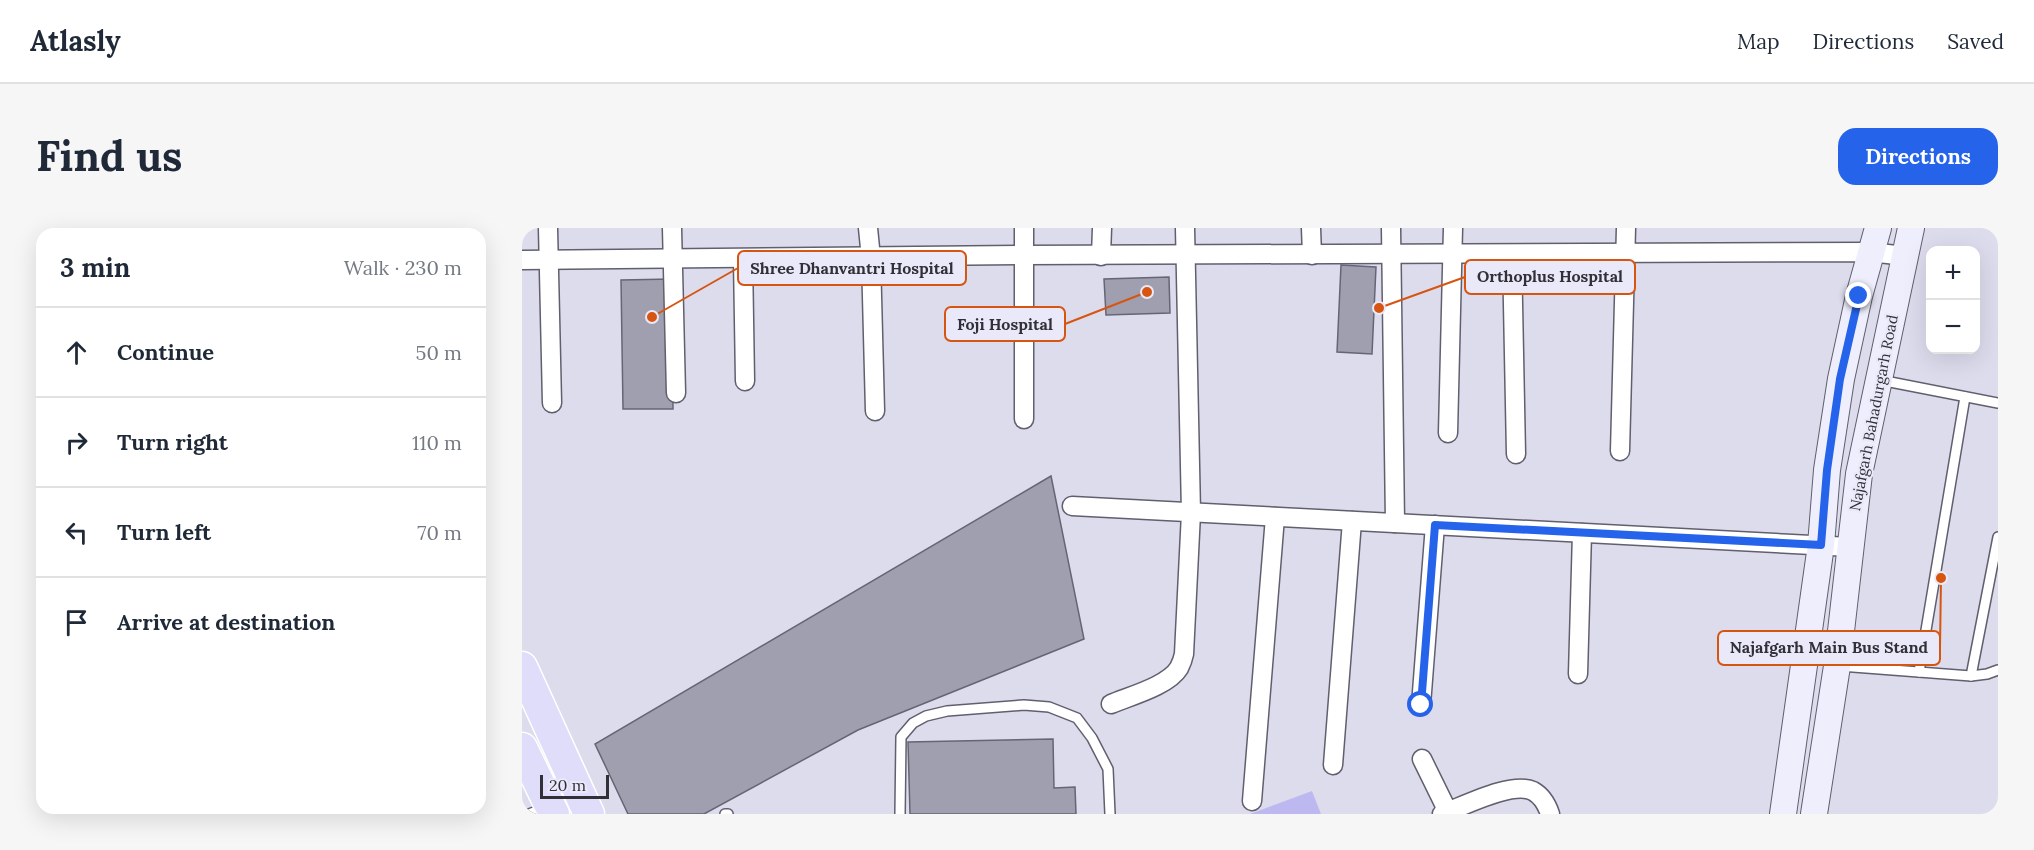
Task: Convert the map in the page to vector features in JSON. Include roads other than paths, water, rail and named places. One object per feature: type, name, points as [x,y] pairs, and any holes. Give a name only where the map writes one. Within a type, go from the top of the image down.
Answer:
[{"type":"main road","name":"Najafgarh Bahadurgarh Road","points":[[1783,814],[1821,545],[1827,470],[1840,379],[1870,252],[1878,228]]},
{"type":"main road","name":"Najafgarh Bahadurgarh Road","points":[[1814,814],[1837,666],[1859,474],[1911,228]]},
{"type":"main road","points":[[522,667],[589,814]]},
{"type":"main road","points":[[522,748],[544,811]]},
{"type":"street","points":[[548,228],[552,403]]},
{"type":"street","points":[[672,228],[676,393]]},
{"type":"street","points":[[868,228],[871,258],[875,411]]},
{"type":"street","points":[[1024,228],[1024,419]]},
{"type":"street","points":[[1101,256],[1102,228]]},
{"type":"street","points":[[1111,704],[1151,688],[1170,677],[1179,668],[1184,654],[1191,513],[1185,228]]},
{"type":"street","points":[[1311,228],[1312,255]]},
{"type":"street","points":[[1391,228],[1395,522]]},
{"type":"street","points":[[1448,433],[1453,228]]},
{"type":"street","points":[[1620,451],[1626,228]]},
{"type":"street","points":[[522,260],[1025,255],[1870,252],[1905,256]]},
{"type":"street","points":[[1512,254],[1516,454]]},
{"type":"street","points":[[743,259],[745,381]]},
{"type":"street","points":[[1072,506],[1850,547]]},
{"type":"street","points":[[1252,801],[1275,517]]},
{"type":"street","points":[[1333,765],[1352,521]]},
{"type":"street","points":[[1421,705],[1435,525]]},
{"type":"street","points":[[1578,674],[1582,533]]},
{"type":"street","points":[[1422,759],[1446,813],[1515,789],[1531,790],[1541,796],[1550,814]]},
{"type":"lane","points":[[1878,380],[1998,404]]},
{"type":"lane","points":[[1919,672],[1965,397]]},
{"type":"lane","points":[[1971,676],[1998,537]]},
{"type":"lane","points":[[1837,666],[1971,676],[1998,670]]},
{"type":"lane","points":[[900,814],[901,737],[913,723],[926,716],[947,711],[1024,705],[1049,706],[1077,718],[1092,738],[1108,769],[1110,814]]},
{"type":"place","name":"Foji Hospital","points":[[1147,292]]},
{"type":"place","name":"Orthoplus Hospital","points":[[1379,308]]},
{"type":"place","name":"Shree Dhanvantri Hospital","points":[[652,317]]},
{"type":"place","name":"Najafgarh Main Bus Stand","points":[[1941,578]]}]
